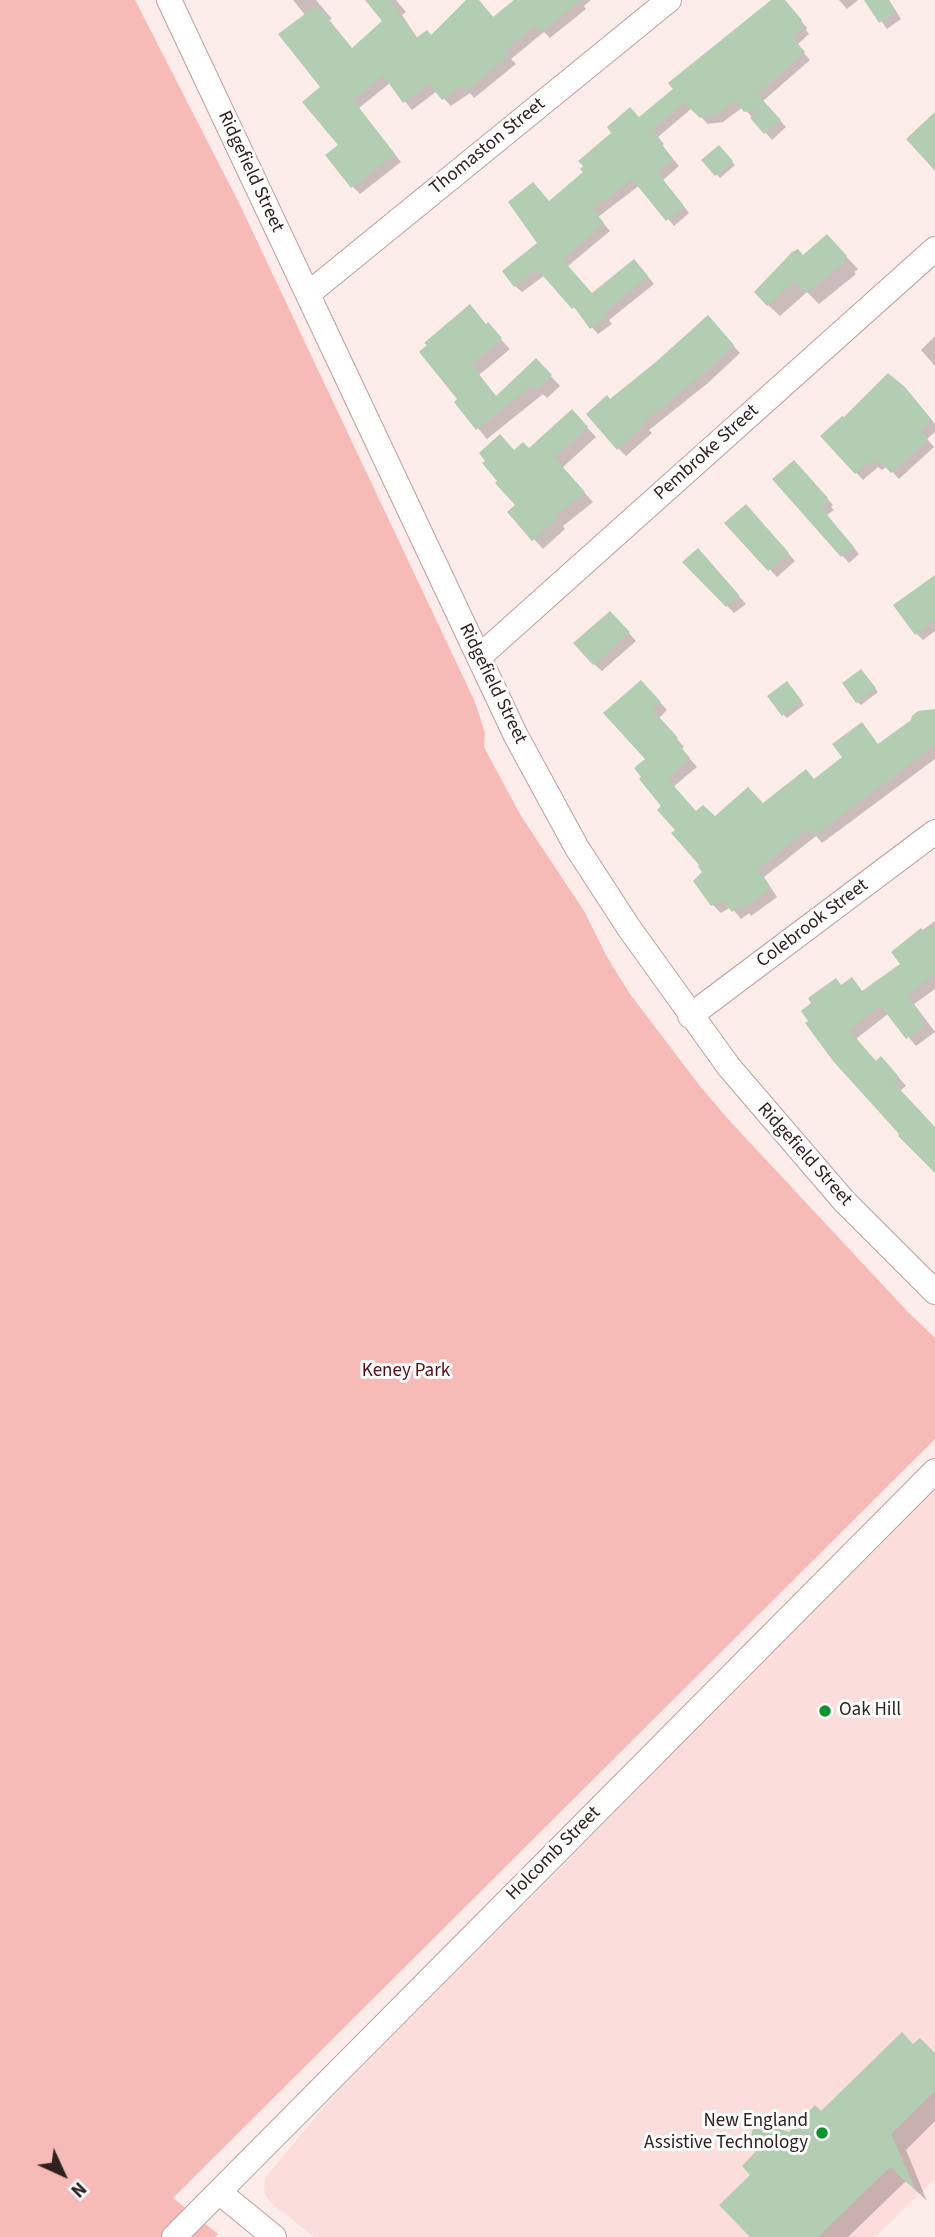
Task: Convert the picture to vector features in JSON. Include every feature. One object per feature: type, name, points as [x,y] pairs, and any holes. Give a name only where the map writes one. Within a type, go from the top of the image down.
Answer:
[{"type":"street","name":"Ridgefield Street","points":[[169,0],[516,736],[577,848],[629,928],[729,1068],[844,1201],[935,1292]]},
{"type":"street","name":"Thomaston Street","points":[[308,294],[669,0]]},
{"type":"street","name":"Pembroke Street","points":[[479,657],[935,249]]},
{"type":"street","name":"Colebrook Street","points":[[690,1016],[935,832]]},
{"type":"street","name":"Holcomb Street","points":[[174,2237],[935,1471]]},
{"type":"street","points":[[219,2192],[274,2237]]},
{"type":"shaded area","name":"Oak Hill","points":[[935,1490],[935,2179],[875,2237],[314,2237],[269,2201],[264,2192],[265,2178],[330,2100]]},
{"type":"green space","name":"Keney Park","points":[[0,0],[135,0],[240,205],[475,702],[485,733],[484,747],[521,816],[584,911],[607,957],[630,994],[699,1085],[935,1338],[935,1439],[173,2198],[218,2234],[215,2237],[0,2237]]},
{"type":"building","points":[[365,0],[391,0],[416,38],[427,30],[431,35],[466,0],[479,0],[493,17],[514,0],[580,0],[541,32],[535,25],[505,50],[509,56],[466,91],[461,86],[442,100],[429,84],[403,103],[383,75],[353,100],[395,154],[351,188],[325,155],[338,145],[302,102],[320,87],[278,34],[317,5],[352,48],[382,21]]},
{"type":"building","points":[[771,0],[785,0],[802,20],[800,22],[804,27],[792,37],[805,52],[757,94],[781,120],[764,134],[750,118],[761,109],[744,112],[735,101],[716,115],[700,118],[684,103],[653,129],[673,159],[657,172],[684,206],[666,221],[632,179],[593,209],[604,223],[562,259],[592,293],[634,259],[648,276],[604,312],[607,316],[590,329],[574,307],[572,309],[537,269],[514,287],[502,271],[537,243],[508,202],[533,182],[549,201],[583,172],[580,169],[583,166],[578,161],[611,133],[607,127],[630,107],[639,117],[673,89],[668,83]]},
{"type":"building","points":[[864,0],[888,0],[896,11],[879,23]]},
{"type":"building","points":[[935,112],[935,171],[906,139]]},
{"type":"building","points":[[719,145],[733,161],[715,176],[701,160]]},
{"type":"building","points":[[827,234],[847,256],[844,259],[846,261],[806,293],[795,281],[767,306],[754,292],[792,252],[798,249],[803,255]]},
{"type":"building","points":[[470,304],[502,338],[471,364],[496,396],[536,358],[552,375],[536,390],[532,385],[476,430],[454,402],[457,399],[419,352],[427,345],[424,343]]},
{"type":"building","points":[[708,315],[734,345],[643,422],[645,424],[617,450],[586,414],[607,395],[610,399],[657,361]]},
{"type":"building","points":[[888,373],[905,387],[932,420],[921,431],[928,439],[891,473],[879,460],[874,464],[870,461],[855,474],[820,436],[844,417]]},
{"type":"building","points":[[572,409],[588,427],[554,457],[585,492],[555,516],[557,519],[532,541],[507,512],[515,505],[495,483],[497,481],[482,463],[485,461],[479,453],[500,434],[514,450],[523,442],[529,448]]},
{"type":"building","points":[[794,460],[828,498],[828,502],[821,508],[854,547],[841,557],[772,479]]},
{"type":"building","points":[[746,504],[789,553],[768,571],[724,523]]},
{"type":"building","points":[[698,548],[739,595],[726,607],[682,562]]},
{"type":"building","points":[[935,575],[935,620],[915,635],[893,605]]},
{"type":"building","points":[[610,611],[630,632],[593,665],[573,643]]},
{"type":"building","points":[[861,669],[876,688],[856,703],[842,683]]},
{"type":"building","points":[[641,680],[661,702],[652,709],[678,738],[675,740],[690,758],[667,778],[696,811],[703,805],[715,816],[748,787],[763,803],[806,769],[814,779],[842,757],[832,744],[862,722],[878,744],[911,720],[918,711],[935,709],[935,745],[813,836],[808,829],[757,869],[771,888],[742,909],[740,906],[732,912],[723,900],[711,906],[693,881],[702,872],[699,865],[671,833],[675,830],[657,810],[661,806],[639,779],[641,777],[634,768],[645,759],[603,713]]},
{"type":"building","points":[[787,681],[802,701],[782,716],[767,696]]},
{"type":"building","points":[[935,925],[935,974],[907,995],[922,1016],[919,1018],[924,1026],[906,1039],[880,1005],[849,1030],[876,1061],[881,1056],[899,1077],[893,1082],[935,1127],[935,1173],[898,1136],[833,1061],[805,1023],[808,1021],[801,1011],[811,1003],[808,998],[836,978],[841,985],[852,977],[862,991],[900,964],[891,952],[921,928],[925,932]]},
{"type":"building","name":"New England Assistive Technology","points":[[902,2032],[913,2044],[920,2038],[935,2053],[935,2091],[891,2134],[916,2191],[890,2167],[818,2237],[750,2237],[719,2205],[750,2175],[742,2166],[762,2145],[749,2142],[755,2122],[789,2132],[815,2105],[821,2111]]},
{"type":"place","name":"Oak Hill","points":[[825,1711]]},
{"type":"place","name":"New England Assistive Technology","points":[[822,2133]]}]
